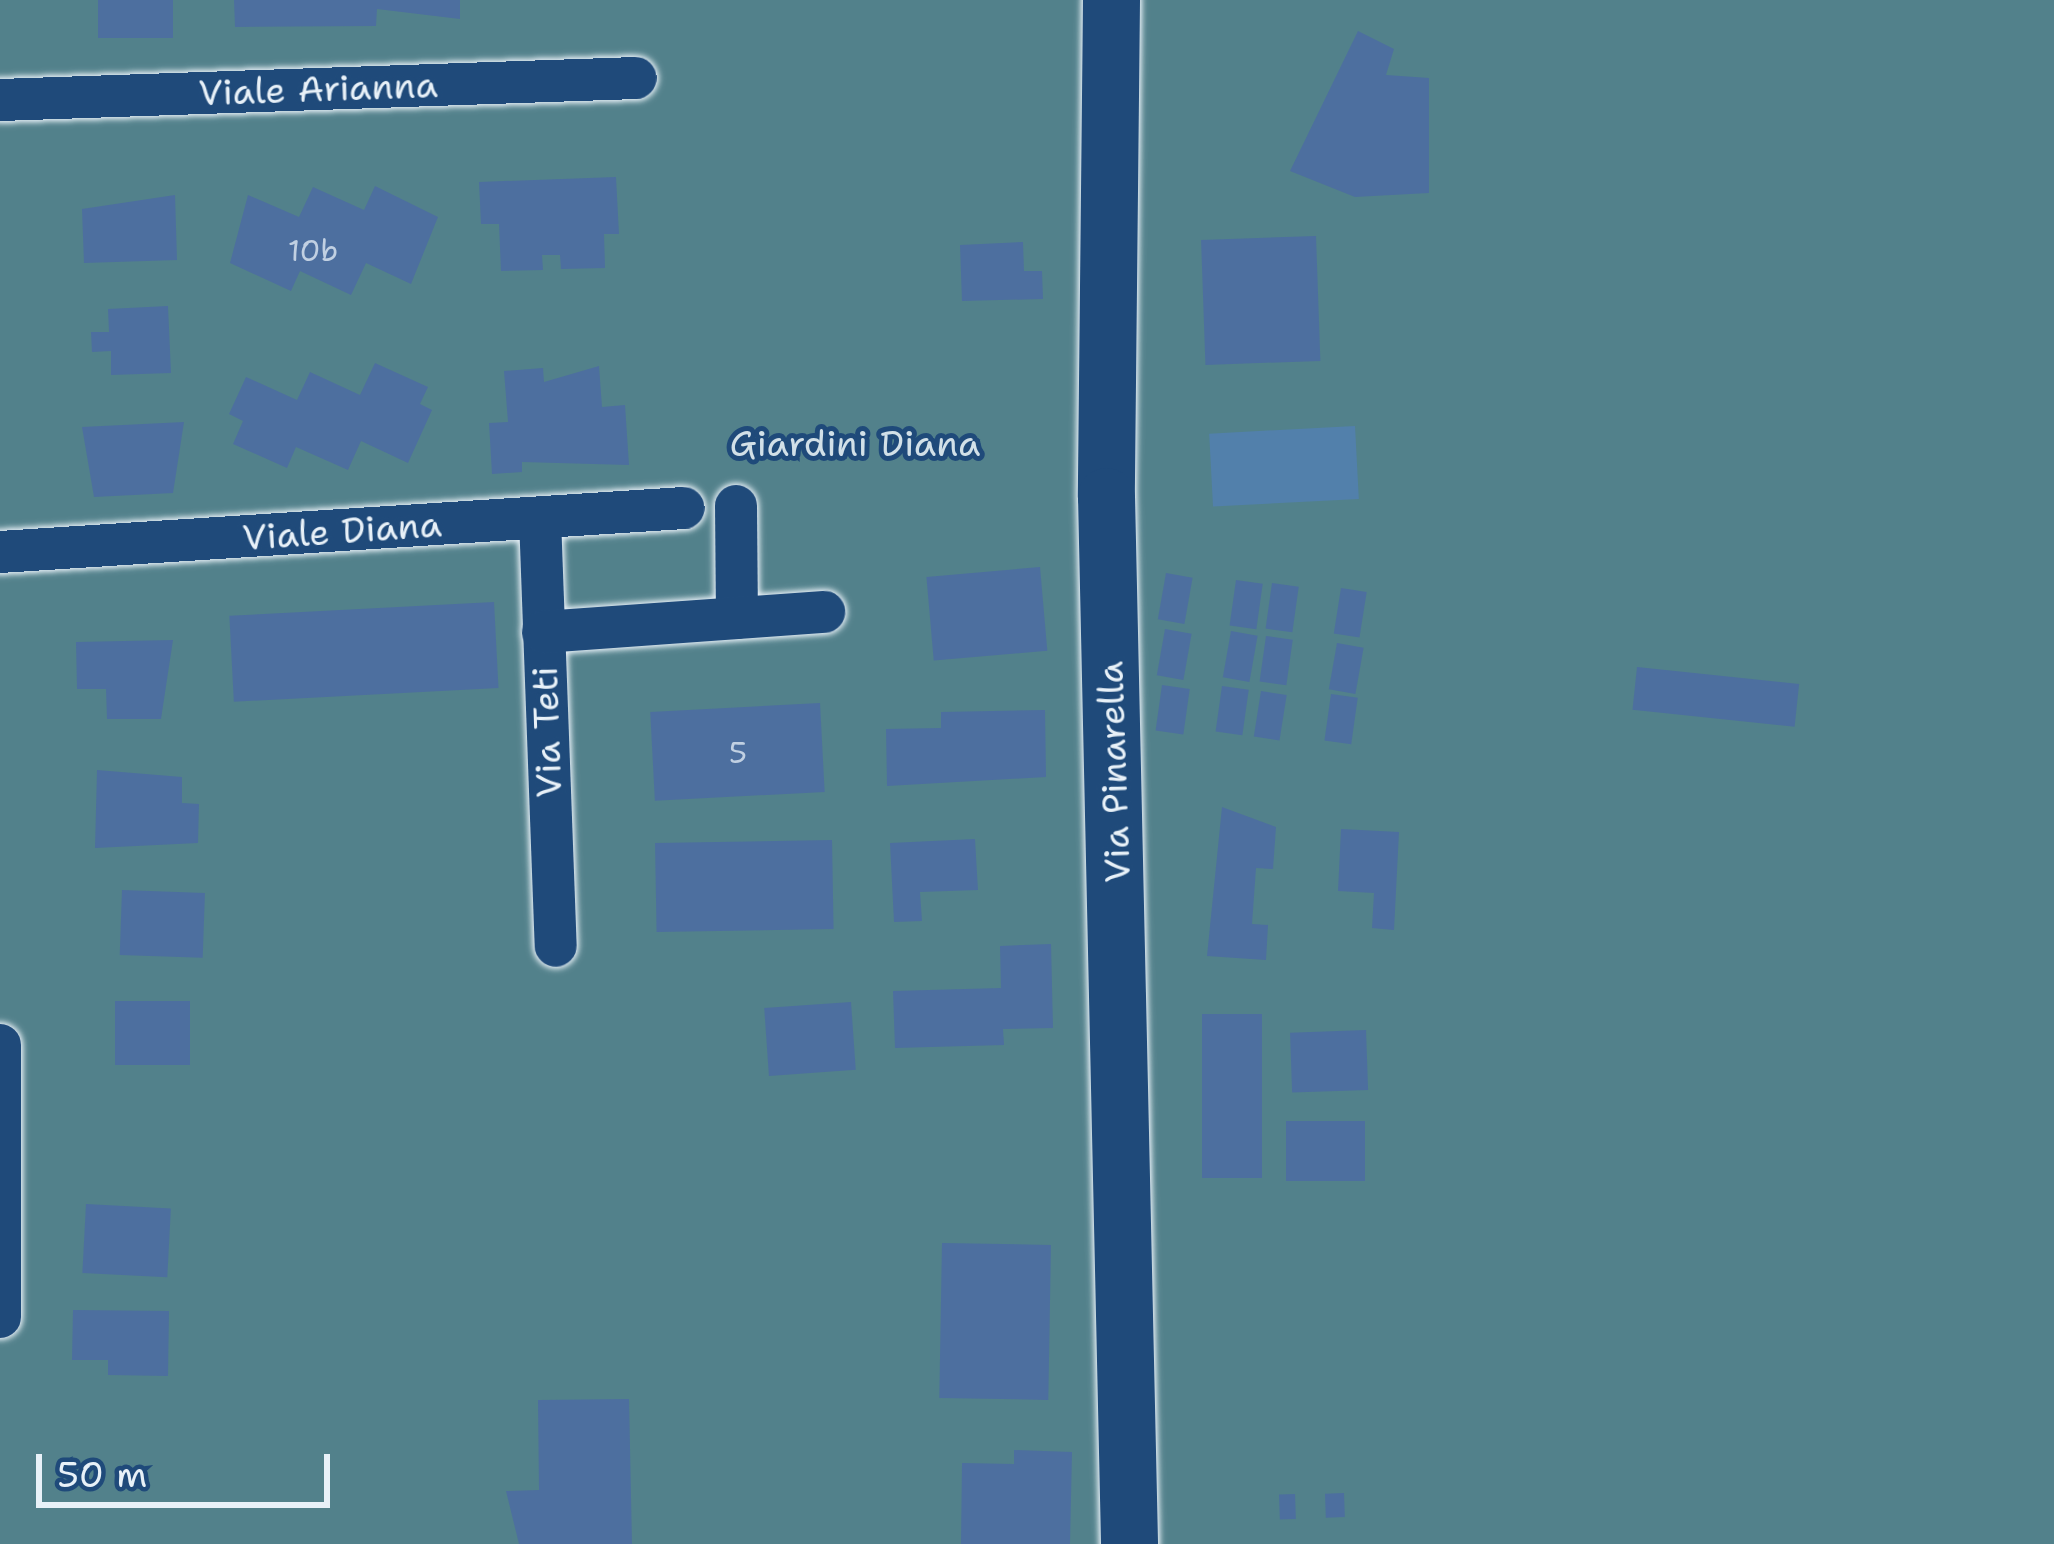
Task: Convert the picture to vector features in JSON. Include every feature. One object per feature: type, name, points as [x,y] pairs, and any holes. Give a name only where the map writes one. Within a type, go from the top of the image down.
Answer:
[{"type":"street","name":"Via Pinarella","points":[[1111,0],[1106,496],[1129,1544]]},
{"type":"street","name":"Viale Arianna","points":[[0,100],[635,78]]},
{"type":"street","points":[[736,506],[737,618]]},
{"type":"street","name":"Viale Diana","points":[[0,552],[684,508]]},
{"type":"street","name":"Via Teti","points":[[540,518],[556,946]]},
{"type":"street","points":[[544,632],[824,613]]},
{"type":"street","points":[[0,1045],[0,1317]]},
{"type":"green space","name":"Giardini Diana","points":[[0,0],[2054,0],[2054,1544],[0,1544]]},
{"type":"water","points":[[1355,426],[1359,499],[1213,507],[1209,434]]},
{"type":"building","points":[[98,0],[173,0],[173,38],[98,38]]},
{"type":"building","points":[[234,0],[460,0],[460,19],[377,9],[376,26],[235,27]]},
{"type":"building","points":[[1358,31],[1394,49],[1386,75],[1429,78],[1429,193],[1355,197],[1290,171]]},
{"type":"building","points":[[616,177],[619,234],[604,234],[605,268],[561,269],[560,255],[542,255],[543,270],[501,271],[499,224],[481,224],[479,182]]},
{"type":"building","points":[[375,186],[438,217],[411,284],[366,263],[351,295],[300,271],[291,291],[230,263],[248,195],[299,217],[313,187],[364,210]]},
{"type":"building","points":[[175,195],[177,260],[84,263],[82,209]]},
{"type":"building","points":[[1316,236],[1320,361],[1205,365],[1201,240]]},
{"type":"building","points":[[1023,242],[1024,271],[1042,271],[1043,299],[962,301],[960,245]]},
{"type":"building","points":[[168,306],[171,373],[111,375],[111,351],[92,352],[91,332],[109,332],[108,309]]},
{"type":"building","points":[[375,363],[428,387],[420,404],[432,410],[408,463],[361,441],[348,470],[296,447],[287,468],[233,444],[243,421],[229,414],[246,377],[297,400],[310,372],[360,395]]},
{"type":"building","points":[[599,366],[602,407],[625,405],[629,465],[522,462],[522,472],[492,474],[489,423],[508,422],[504,371],[543,368],[544,382]]},
{"type":"building","points":[[184,422],[173,493],[94,497],[82,427]]},
{"type":"building","points":[[1040,567],[1047,651],[934,661],[926,577]]},
{"type":"building","points":[[1166,573],[1193,578],[1184,624],[1158,619]]},
{"type":"building","points":[[1236,580],[1263,584],[1256,629],[1230,626]]},
{"type":"building","points":[[1272,583],[1299,587],[1292,632],[1266,629]]},
{"type":"building","points":[[1341,588],[1367,592],[1359,638],[1334,633]]},
{"type":"building","points":[[494,602],[499,688],[234,702],[229,616]]},
{"type":"building","points":[[1165,629],[1192,634],[1183,680],[1157,675]]},
{"type":"building","points":[[1231,631],[1258,636],[1249,682],[1223,677]]},
{"type":"building","points":[[1266,636],[1293,640],[1286,685],[1260,682]]},
{"type":"building","points":[[173,640],[161,719],[107,719],[106,689],[77,689],[76,642]]},
{"type":"building","points":[[1337,643],[1364,648],[1355,694],[1329,689]]},
{"type":"building","points":[[1637,667],[1799,684],[1795,727],[1633,710]]},
{"type":"building","points":[[1162,685],[1190,689],[1183,734],[1156,731]]},
{"type":"building","points":[[1222,686],[1249,690],[1242,735],[1216,732]]},
{"type":"building","points":[[1261,691],[1287,695],[1279,741],[1254,736]]},
{"type":"building","points":[[1331,694],[1358,698],[1351,744],[1324,741]]},
{"type":"building","points":[[820,703],[825,792],[655,801],[650,712]]},
{"type":"building","points":[[1045,710],[1046,777],[887,786],[886,729],[941,728],[941,712]]},
{"type":"building","points":[[97,770],[182,777],[182,803],[199,804],[198,843],[95,848]]},
{"type":"building","points":[[1222,807],[1276,827],[1273,869],[1256,868],[1252,924],[1268,925],[1266,960],[1207,956]]},
{"type":"building","points":[[1341,829],[1399,832],[1394,930],[1372,928],[1374,893],[1338,891]]},
{"type":"building","points":[[975,839],[978,890],[920,892],[922,921],[894,922],[890,843]]},
{"type":"building","points":[[832,840],[834,929],[657,932],[655,843]]},
{"type":"building","points":[[122,890],[205,893],[203,958],[120,955]]},
{"type":"building","points":[[1051,944],[1053,1028],[1003,1029],[1004,1045],[895,1048],[893,991],[1001,988],[1000,946]]},
{"type":"building","points":[[115,1001],[190,1001],[190,1065],[115,1065]]},
{"type":"building","points":[[851,1002],[856,1070],[769,1076],[764,1008]]},
{"type":"building","points":[[1202,1014],[1262,1014],[1262,1178],[1202,1178]]},
{"type":"building","points":[[1366,1030],[1368,1090],[1292,1093],[1290,1033]]},
{"type":"building","points":[[1286,1121],[1365,1121],[1365,1181],[1286,1181]]},
{"type":"building","points":[[86,1204],[171,1208],[167,1277],[82,1273]]},
{"type":"building","points":[[942,1243],[1051,1245],[1048,1400],[939,1398]]},
{"type":"building","points":[[73,1310],[169,1311],[168,1376],[108,1375],[108,1360],[72,1360]]},
{"type":"building","points":[[629,1399],[632,1544],[519,1544],[506,1491],[539,1490],[538,1400]]},
{"type":"building","points":[[1014,1450],[1072,1452],[1070,1544],[961,1544],[962,1463],[1014,1464]]},
{"type":"building","points":[[1344,1493],[1345,1517],[1326,1518],[1325,1494]]},
{"type":"building","points":[[1295,1494],[1296,1519],[1280,1520],[1279,1495]]}]
